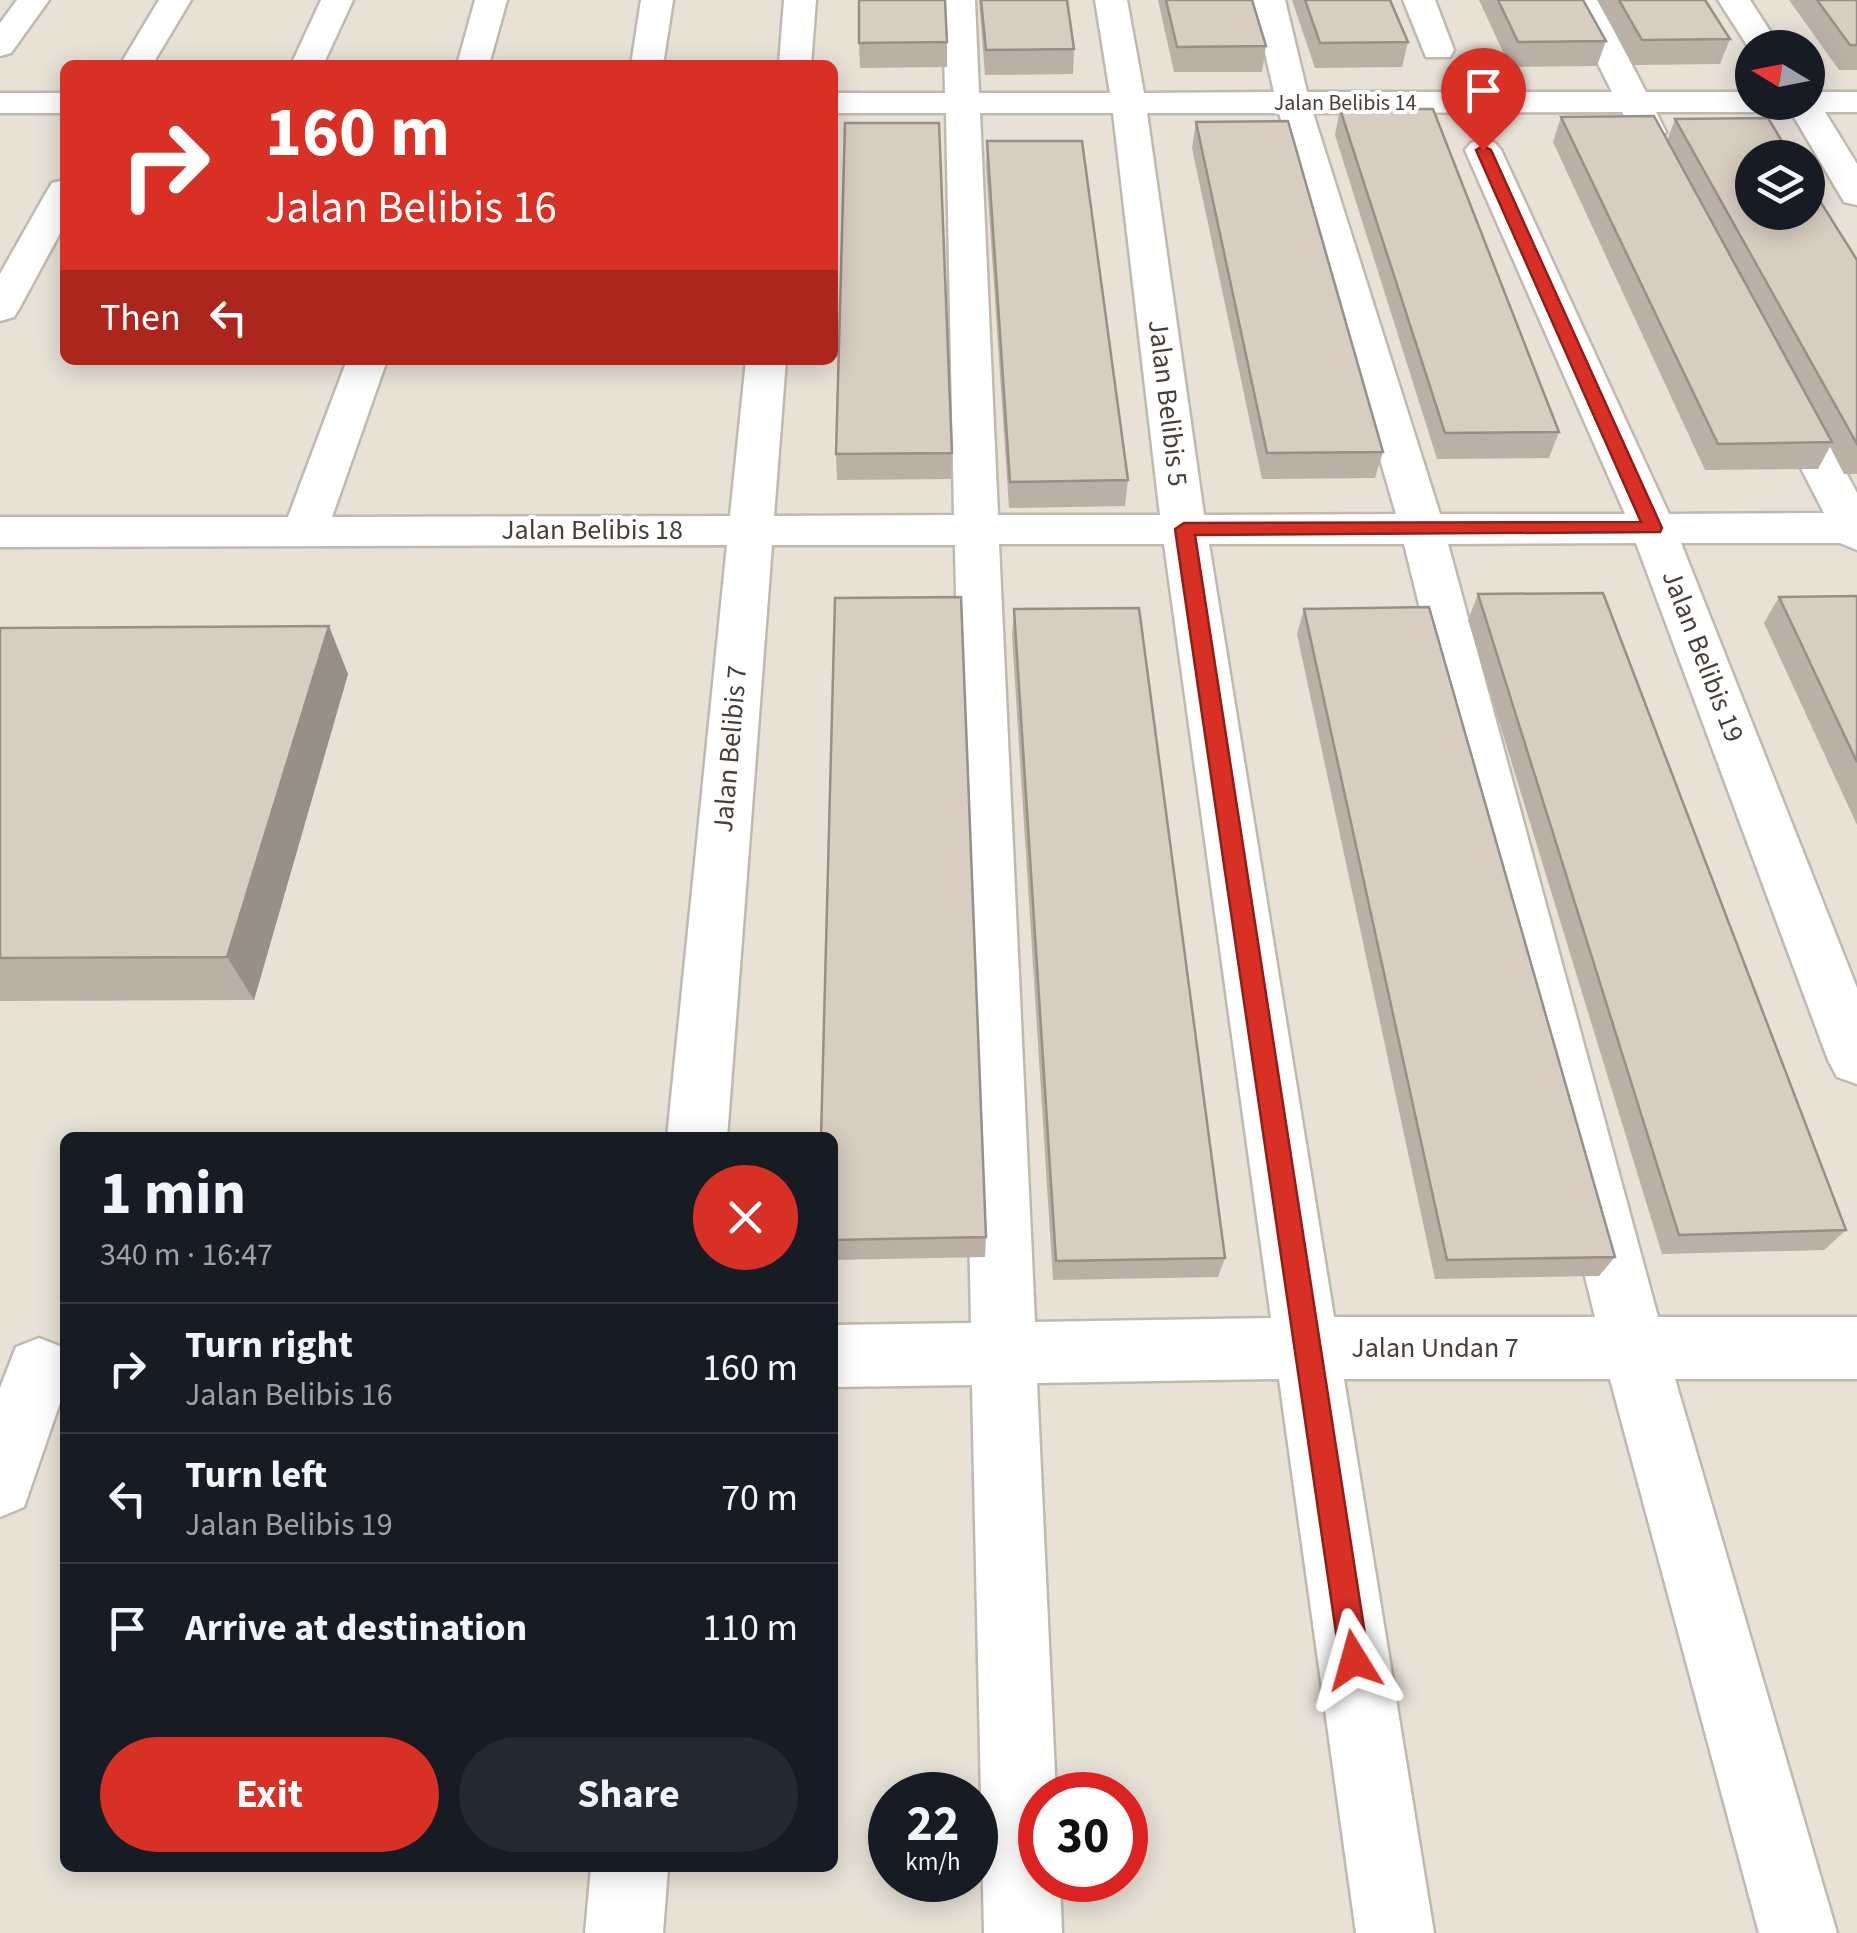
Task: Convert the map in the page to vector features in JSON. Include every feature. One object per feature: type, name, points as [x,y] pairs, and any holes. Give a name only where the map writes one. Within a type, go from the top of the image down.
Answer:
[{"type":"street","points":[[0,46],[32,0]]},
{"type":"street","points":[[139,60],[174,0]]},
{"type":"street","points":[[308,60],[336,0]]},
{"type":"street","points":[[474,60],[491,0]]},
{"type":"street","points":[[648,60],[656,0]]},
{"type":"street","points":[[795,60],[800,0]]},
{"type":"street","points":[[959,0],[1023,1933]]},
{"type":"street","name":"Jalan Belibis 5","points":[[1111,0],[1129,103],[1184,529],[1395,1933]]},
{"type":"street","points":[[1269,0],[1293,103],[1422,528],[1634,1347],[1798,1933]]},
{"type":"street","points":[[1419,0],[1438,50]]},
{"type":"street","points":[[1582,0],[1661,156]]},
{"type":"street","points":[[1734,0],[1753,30]]},
{"type":"street","name":"Jalan Belibis 14","points":[[838,104],[1735,102]]},
{"type":"street","name":"Jalan Belibis 14","points":[[1825,102],[1857,102]]},
{"type":"street","points":[[0,104],[60,104]]},
{"type":"street","points":[[1813,120],[1857,194]]},
{"type":"street","name":"Jalan Belibis 19","points":[[1483,150],[1653,528],[1857,1060]]},
{"type":"street","points":[[0,309],[60,201]]},
{"type":"street","points":[[304,531],[366,365]]},
{"type":"street","name":"Jalan Belibis 7","points":[[697,1132],[766,365]]},
{"type":"street","points":[[1771,369],[1856,530]]},
{"type":"street","name":"Jalan Belibis 18","points":[[0,532],[1856,530]]},
{"type":"street","name":"Jalan Undan 7","points":[[838,1356],[1308,1348],[1857,1348]]},
{"type":"street","points":[[0,1483],[35,1369]]},
{"type":"street","points":[[624,1933],[630,1872]]},
{"type":"shaded area","points":[[0,0],[1857,0],[1857,1933],[0,1933]]},
{"type":"building","points":[[859,0],[945,0],[947,42],[859,43]]},
{"type":"building","points":[[981,0],[1067,0],[1074,49],[986,50]]},
{"type":"building","points":[[1166,0],[1252,0],[1266,46],[1177,47]]},
{"type":"building","points":[[1305,0],[1390,0],[1408,42],[1320,43]]},
{"type":"building","points":[[1498,0],[1583,0],[1606,41],[1518,42]]},
{"type":"building","points":[[1619,0],[1705,0],[1730,39],[1642,40]]},
{"type":"building","points":[[1817,0],[1857,0],[1857,45],[1850,45]]},
{"type":"building","points":[[1340,109],[1433,109],[1559,432],[1445,433]]},
{"type":"building","points":[[1654,116],[1832,442],[1718,444],[1561,117]]},
{"type":"building","points":[[1675,119],[1769,120],[1781,140],[1735,140],[1735,226]]},
{"type":"building","points":[[1288,121],[1383,452],[1267,453],[1196,122]]},
{"type":"building","points":[[845,123],[939,123],[952,453],[836,454]]},
{"type":"building","points":[[987,141],[1082,141],[1128,480],[1010,482]]},
{"type":"building","points":[[1825,209],[1857,260],[1857,444],[1737,230],[1825,230]]},
{"type":"building","points":[[1603,593],[1846,1230],[1679,1235],[1478,594]]},
{"type":"building","points":[[1857,596],[1857,762],[1779,597]]},
{"type":"building","points":[[961,597],[986,1237],[838,1240],[838,1132],[821,1132],[835,598]]},
{"type":"building","points":[[1429,607],[1615,1257],[1447,1260],[1304,609]]},
{"type":"building","points":[[1139,608],[1225,1258],[1056,1261],[1014,609]]},
{"type":"building","points":[[329,626],[227,957],[0,958],[0,628]]},
{"type":"route","points":[[1354,1660],[1184,529],[1653,528],[1483,150]]}]
